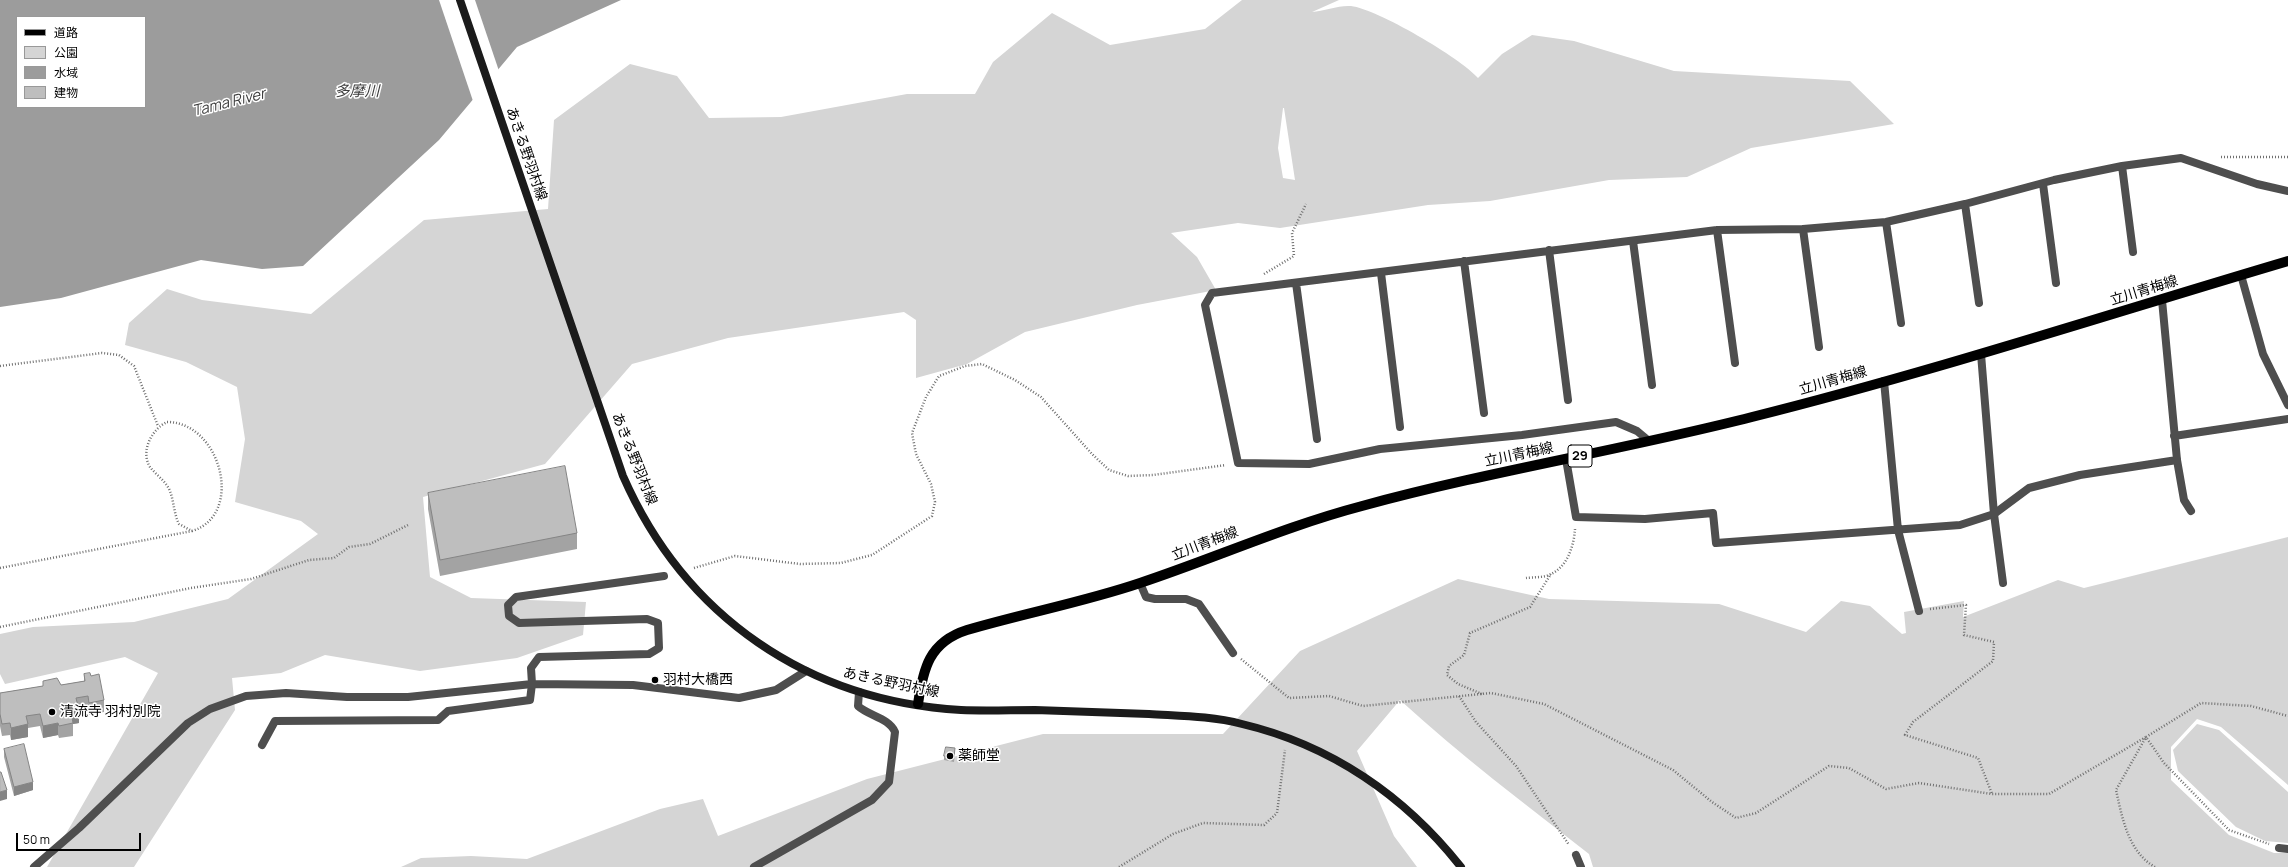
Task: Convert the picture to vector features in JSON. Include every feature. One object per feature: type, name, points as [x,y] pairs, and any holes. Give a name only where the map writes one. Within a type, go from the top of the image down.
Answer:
[{"type":"main road","name":"あきる野羽村線","points":[[460,0],[611,441],[634,499],[660,546],[695,590],[741,631],[780,657],[834,684],[859,692],[918,704],[962,710],[1044,710],[1200,717],[1241,723],[1287,737],[1328,755],[1377,784],[1403,804],[1429,829],[1461,867]]},
{"type":"main road","name":"立川青梅線","points":[[918,704],[922,675],[926,666],[936,650],[956,634],[1140,583],[1287,529],[1358,506],[1432,488],[1748,419],[1981,354],[2288,261]]},
{"type":"street","points":[[1649,441],[1637,431],[1616,422],[1522,435],[1380,449],[1310,464],[1238,463],[1205,305],[1212,293],[1381,273],[1549,250],[1718,230],[1803,228],[1886,222],[2122,166],[2181,158],[2257,184],[2288,191]]},
{"type":"street","points":[[2122,166],[2133,252]]},
{"type":"street","points":[[2042,184],[2056,282]]},
{"type":"street","points":[[1965,204],[1979,303]]},
{"type":"street","points":[[1886,222],[1901,323]]},
{"type":"street","points":[[1803,228],[1819,347]]},
{"type":"street","points":[[1718,230],[1734,363]]},
{"type":"street","points":[[1633,240],[1652,385]]},
{"type":"street","points":[[1549,250],[1568,400]]},
{"type":"street","points":[[1464,261],[1484,413]]},
{"type":"street","points":[[1381,273],[1400,426]]},
{"type":"street","points":[[2241,275],[2263,354],[2288,405]]},
{"type":"street","points":[[1296,283],[1317,439]]},
{"type":"street","points":[[2162,300],[2177,460],[2184,500],[2191,511]]},
{"type":"street","points":[[1981,354],[1994,514],[2003,583]]},
{"type":"street","points":[[1884,381],[1898,530],[1919,611]]},
{"type":"street","points":[[2174,436],[2288,420]]},
{"type":"street","points":[[1566,459],[1576,517],[1645,519],[1713,513],[1716,543],[1960,525],[1994,514],[2029,488],[2080,475],[2177,460]]},
{"type":"street","points":[[262,745],[275,721],[438,720],[448,711],[530,700],[532,684],[531,668],[539,657],[649,654],[659,648],[658,623],[647,619],[519,623],[509,616],[508,605],[516,597],[664,576]]},
{"type":"street","points":[[1140,583],[1146,597],[1156,599],[1186,599],[1199,604],[1234,653]]},
{"type":"street","points":[[34,867],[79,828],[188,723],[200,714],[246,696],[286,693],[347,698],[408,697],[532,684],[633,685],[739,698],[776,690],[806,671]]},
{"type":"street","points":[[754,867],[872,800],[886,787],[895,732],[885,721],[866,713],[858,706],[859,692]]},
{"type":"street","points":[[2279,848],[2288,849]]},
{"type":"street","points":[[1576,855],[1581,867]]},
{"type":"path","points":[[2217,157],[2288,157]]},
{"type":"path","points":[[1263,274],[1294,256],[1292,233],[1306,204]]},
{"type":"path","points":[[0,366],[102,353],[119,355],[134,366],[158,426]]},
{"type":"path","points":[[693,568],[736,556],[800,564],[841,563],[872,555],[932,516],[936,502],[931,484],[916,454],[912,433],[926,397],[939,376],[965,366],[982,364],[1015,380],[1041,397],[1092,454],[1109,470],[1128,476],[1153,475],[1238,463]]},
{"type":"path","points":[[0,568],[192,531],[201,528],[214,517],[222,480],[220,468],[215,455],[193,430],[175,422],[167,422],[158,426],[147,447],[150,466],[170,490],[179,524],[192,531]]},
{"type":"path","points":[[1482,694],[1458,684],[1447,675],[1449,666],[1464,655],[1470,633],[1530,607],[1551,574],[1565,562],[1574,541],[1576,517]]},
{"type":"path","points":[[0,627],[191,588],[251,579],[308,560],[334,558],[349,547],[370,544],[408,524]]},
{"type":"path","points":[[1526,578],[1551,574]]},
{"type":"path","points":[[1919,611],[1966,605],[1964,635],[1994,642],[1993,661],[1913,722],[1905,735],[1978,758],[1992,794]]},
{"type":"path","points":[[1234,653],[1289,698],[1329,696],[1363,706],[1491,693],[1544,704],[1672,770],[1712,802],[1736,818],[1756,813],[1829,766],[1849,768],[1886,789],[1919,783],[1992,794],[2049,794],[2201,703],[2251,706],[2288,716]]},
{"type":"path","points":[[1459,696],[1476,722],[1516,766],[1576,855]]},
{"type":"path","points":[[1119,867],[1173,834],[1203,823],[1264,825],[1276,813],[1282,789],[1287,737]]},
{"type":"path","points":[[2146,737],[2164,763],[2229,830],[2279,848]]},
{"type":"path","points":[[2146,737],[2116,790],[2126,831],[2145,862],[2155,867]]},
{"type":"green space","points":[[1242,0],[1339,0],[1312,12],[1346,6],[1363,9],[1398,25],[1437,47],[1469,69],[1478,78],[1502,54],[1532,35],[1574,41],[1674,71],[1850,81],[1894,124],[1751,148],[1687,177],[1609,180],[1490,201],[1428,205],[1280,228],[1238,223],[1171,233],[1197,257],[1216,290],[1137,305],[1025,332],[967,364],[916,378],[916,320],[904,312],[728,338],[632,364],[545,464],[423,497],[430,577],[471,598],[586,602],[583,635],[517,658],[420,671],[325,655],[281,673],[232,678],[235,710],[134,867],[47,867],[158,673],[125,657],[5,684],[0,674],[0,634],[33,627],[134,622],[228,599],[318,534],[301,521],[235,502],[245,439],[237,387],[186,362],[125,345],[129,323],[167,289],[202,300],[311,314],[424,220],[548,209],[554,120],[630,64],[677,76],[709,118],[781,117],[907,94],[975,94],[993,62],[1052,13],[1110,45],[1205,29]],"holes":[[[1284,108],[1295,180],[1283,178],[1278,148]]]},
{"type":"green space","points":[[2288,537],[2288,785],[2221,727],[2197,719],[2171,747],[2171,780],[2229,835],[2274,853],[2288,853],[2288,867],[1593,867],[1589,854],[1469,760],[1400,700],[1357,751],[1394,836],[1417,867],[401,867],[421,858],[471,856],[527,859],[660,809],[703,799],[718,836],[867,779],[1043,734],[1223,734],[1300,651],[1458,579],[1549,599],[1719,604],[1806,632],[1841,601],[1870,606],[1902,634],[1906,633],[1904,612],[1964,601],[1963,617],[2058,580],[2084,588]]},
{"type":"green space","points":[[2197,724],[2219,730],[2288,792],[2288,843],[2265,841],[2236,827],[2178,771],[2173,750]]},
{"type":"water","points":[[0,0],[621,0],[517,47],[439,140],[303,266],[262,269],[201,260],[61,298],[0,307]]},
{"type":"pier","points":[[439,0],[475,0],[499,71],[473,101]]},
{"type":"building","points":[[565,466],[577,533],[440,560],[428,493]]},
{"type":"building","points":[[90,673],[91,676],[99,674],[104,700],[89,703],[88,696],[76,698],[79,710],[71,712],[73,723],[59,726],[58,723],[43,726],[40,714],[26,716],[28,724],[11,728],[10,723],[2,724],[0,714],[0,693],[43,686],[43,681],[57,678],[61,685],[85,681],[84,674]]},
{"type":"building","points":[[24,744],[33,782],[14,787],[4,749]]},
{"type":"building","points":[[946,747],[955,748],[954,757],[944,756]]},
{"type":"building","points":[[0,772],[7,790],[0,792]]},
{"type":"place","name":"羽村大橋西","points":[[655,680]]},
{"type":"place","name":"清流寺 羽村別院","points":[[52,712]]},
{"type":"place","name":"薬師堂","points":[[950,756]]},
{"type":"water label","name":"多摩川","points":[[357,92]]},
{"type":"water label","name":"Tama River","points":[[229,103]]}]
